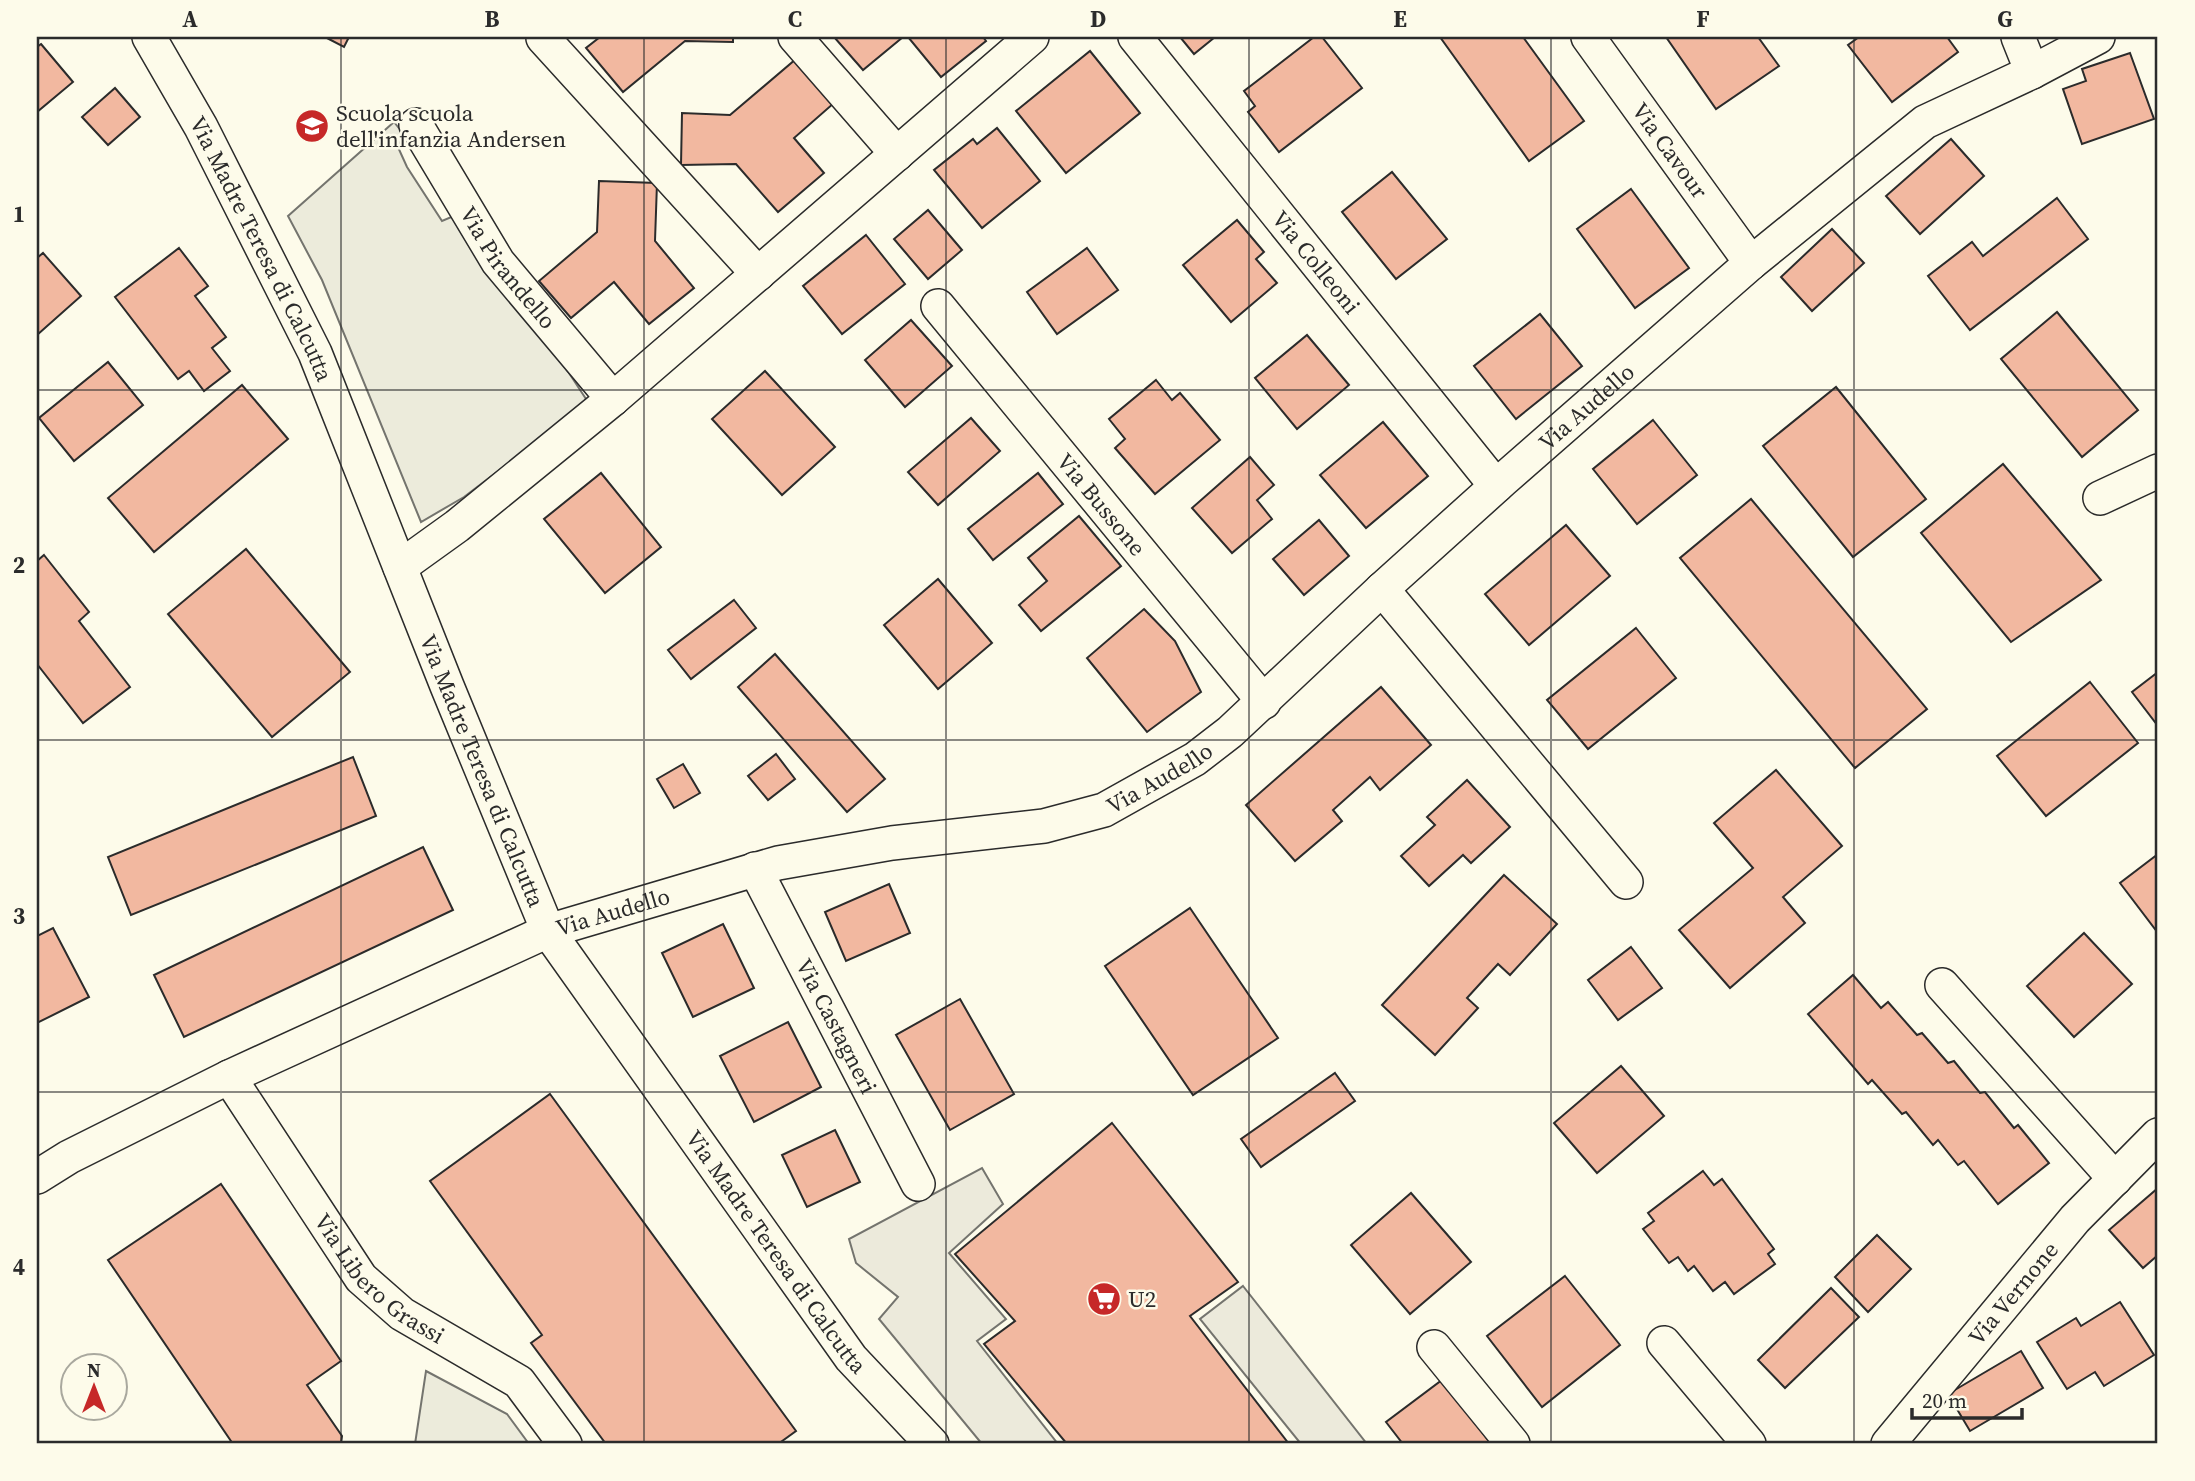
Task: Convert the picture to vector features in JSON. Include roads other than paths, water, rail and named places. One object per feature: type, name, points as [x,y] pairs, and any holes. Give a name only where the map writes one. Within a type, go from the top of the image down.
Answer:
[{"type":"street","name":"Via Madre Teresa di Calcutta","points":[[149,37],[201,127],[315,353],[548,931],[851,1358],[927,1442]]},
{"type":"street","points":[[795,37],[897,155]]},
{"type":"street","points":[[400,567],[457,526],[613,399],[1032,37]]},
{"type":"street","name":"Via Colleoni","points":[[1135,37],[1496,486]]},
{"type":"street","name":"Via Cavour","points":[[1588,37],[1751,264]]},
{"type":"street","points":[[2018,37],[2032,72]]},
{"type":"street","name":"Via Audello","points":[[37,1177],[69,1157],[229,1077],[548,931],[755,869],[892,843],[1044,825],[1104,810],[1195,759],[1230,732],[1496,486],[1751,264],[1925,122],[2032,72],[2098,37]]},
{"type":"street","points":[[543,38],[758,274]]},
{"type":"street","name":"Via Pirandello","points":[[416,125],[498,262],[613,399]]},
{"type":"street","name":"Via Bussone","points":[[938,306],[1264,702]]},
{"type":"street","points":[[2100,498],[2158,471]]},
{"type":"street","points":[[1382,589],[1626,882]]},
{"type":"street","name":"Via Castagneri","points":[[755,869],[918,1184]]},
{"type":"street","points":[[1942,985],[2115,1179]]},
{"type":"street","name":"Via Libero Grassi","points":[[229,1077],[361,1278],[402,1314],[519,1381],[565,1444]]},
{"type":"street","name":"Via Vernone","points":[[1888,1444],[2075,1219],[2158,1135]]},
{"type":"street","points":[[1664,1343],[1749,1444]]},
{"type":"street","points":[[1434,1348],[1513,1444]]},
{"type":"place","name":"Scuola scuola dell'infanzia Andersen","points":[[312,126]]},
{"type":"place","name":"U2","points":[[1104,1299]]}]
